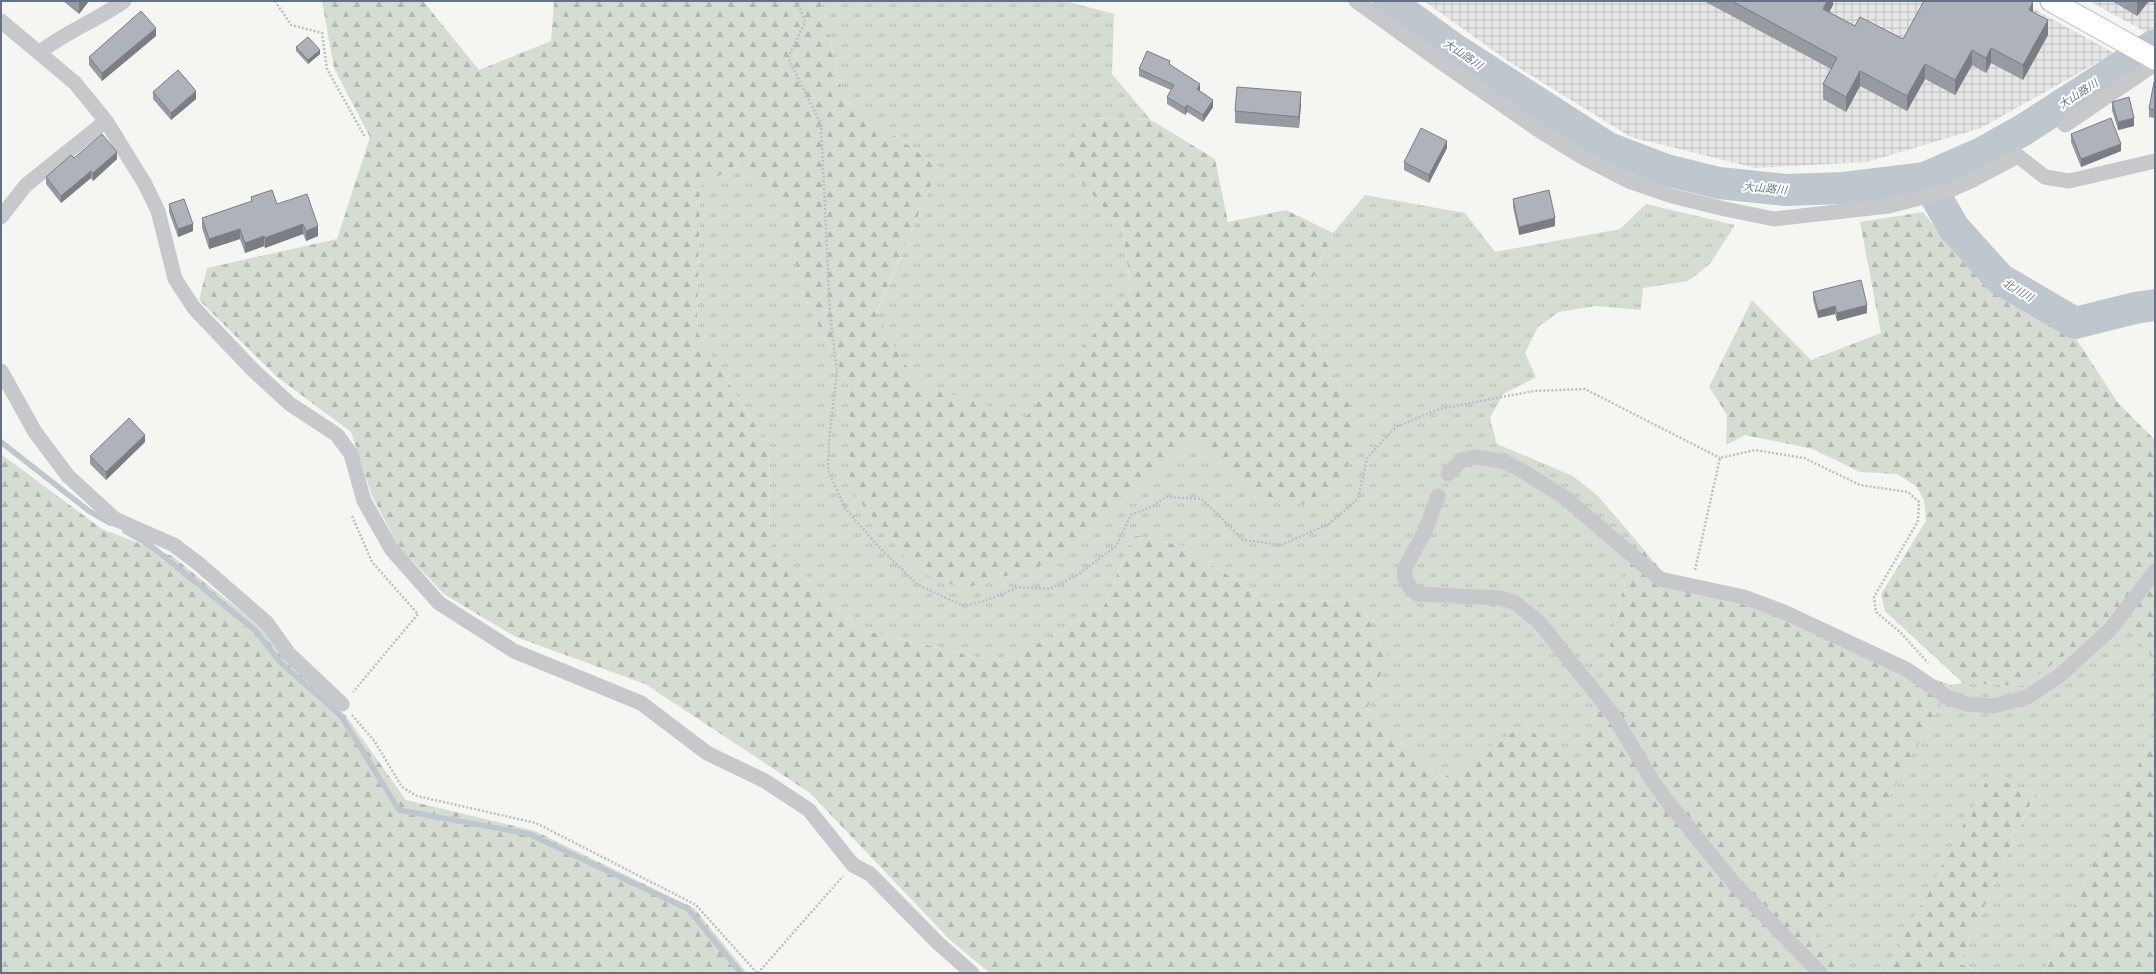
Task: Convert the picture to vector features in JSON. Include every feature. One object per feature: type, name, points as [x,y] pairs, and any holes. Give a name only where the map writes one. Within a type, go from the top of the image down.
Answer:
[{"type":"street","points":[[40,52],[56,40],[110,11],[124,1]]},
{"type":"street","points":[[1356,1],[1461,76],[1584,158],[1631,182],[1672,196],[1774,219],[1889,206],[1950,190],[1973,180],[2018,156],[2045,177],[2068,181],[2155,161]]},
{"type":"street","points":[[2050,1],[2155,60]]},
{"type":"street","points":[[1,21],[40,52],[75,83],[106,121],[145,184],[158,211],[175,279],[194,308],[252,370],[290,404],[337,435],[351,454],[364,501],[392,550],[439,603],[514,651],[641,703],[707,753],[765,781],[809,810],[853,865],[870,874],[938,943],[972,973]]},
{"type":"street","points":[[2065,125],[2155,64]]},
{"type":"street","points":[[1,217],[26,185],[106,121]]},
{"type":"street","points":[[1,371],[35,432],[68,476],[116,519],[174,545],[199,564],[267,623],[289,654],[342,704]]},
{"type":"street","points":[[1448,474],[1462,460],[1475,457],[1502,461],[1521,470],[1564,497],[1660,579],[1744,597],[1784,612],[1906,669],[1947,697],[1966,704],[1994,706],[2027,697],[2059,676],[2110,630],[2155,571]]},
{"type":"street","points":[[1438,496],[1426,529],[1405,568],[1404,576],[1409,586],[1417,594],[1500,598],[1514,602],[1539,622],[1614,716],[1652,780],[1668,801],[1737,887],[1820,973]]},
{"type":"path","points":[[276,1],[291,25],[322,33],[327,69],[366,137]]},
{"type":"path","points":[[797,1],[805,22],[788,58],[821,124],[830,314],[837,372],[829,440],[828,470],[846,508],[876,544],[918,585],[964,606],[987,600],[1019,587],[1049,589],[1079,574],[1116,546],[1131,515],[1153,506],[1166,497],[1202,499],[1243,540],[1281,546],[1329,524],[1358,499],[1367,458],[1396,427],[1439,409],[1534,391],[1585,389],[1720,458],[1755,450],[1804,458],[1860,484],[1908,492],[1919,502],[1918,521],[1874,597],[1876,612],[1900,632],[1932,667]]},
{"type":"path","points":[[1701,588],[1694,567],[1720,458]]},
{"type":"path","points":[[350,511],[372,562],[418,614],[342,704],[375,742],[402,787],[417,796],[536,822],[696,905],[758,973],[853,865]]},
{"type":"shaded area","points":[[1424,1],[2019,1],[2114,53],[1981,128],[1867,162],[1755,168],[1631,137],[1511,63]]},
{"type":"shaded area","points":[[2089,1],[2155,1],[2155,28],[2146,32]]},
{"type":"green space","points":[[322,1],[423,1],[479,70],[551,41],[554,1],[821,1],[844,100],[939,167],[876,313],[917,384],[1026,417],[1131,289],[1122,228],[1060,158],[1087,118],[1151,120],[1215,159],[1228,222],[1286,210],[1333,233],[1298,311],[1355,413],[1345,482],[1310,505],[1256,498],[1194,437],[1056,561],[962,589],[915,570],[850,489],[850,389],[797,281],[793,214],[739,164],[700,187],[697,332],[770,449],[769,542],[858,629],[1003,663],[1104,606],[1133,535],[1183,546],[1270,603],[1359,599],[1387,658],[1367,709],[1440,780],[1522,726],[1583,762],[1635,539],[1670,581],[1765,607],[1848,647],[1951,685],[1814,932],[1857,973],[990,973],[951,941],[810,793],[645,684],[516,637],[445,595],[399,547],[372,496],[351,432],[276,376],[199,300],[207,268],[337,239],[370,137],[334,68]]},
{"type":"green space","points":[[821,1],[1065,1],[1114,14],[1112,74],[1151,120],[1087,118],[1060,158],[1122,228],[1131,289],[1026,418],[917,384],[876,314],[939,167],[844,100]]},
{"type":"green space","points":[[740,164],[793,214],[797,281],[850,389],[850,489],[1056,561],[1194,437],[1256,498],[1355,413],[1298,311],[1333,233],[1365,195],[1465,213],[1495,252],[1620,229],[1646,204],[1735,225],[1710,264],[1688,281],[1643,288],[1641,310],[1596,306],[1559,312],[1538,327],[1525,353],[1536,377],[1503,394],[1490,418],[1497,444],[1573,476],[1597,495],[1635,539],[1583,763],[1522,726],[1440,780],[1367,709],[1387,658],[1359,599],[1270,603],[1183,546],[1133,535],[1104,606],[1003,663],[858,629],[769,542],[770,449],[697,332],[700,186]]},
{"type":"green space","points":[[1923,212],[1957,255],[2077,340],[2118,403],[2155,440],[2155,660],[2118,615],[2023,686],[1963,683],[1885,611],[1881,594],[1926,521],[1924,500],[1916,486],[1897,474],[1860,472],[1813,449],[1745,435],[1726,445],[1727,415],[1709,387],[1752,300],[1811,360],[1881,333],[1860,222]]},
{"type":"green space","points":[[1,454],[102,529],[172,556],[261,627],[283,658],[346,716],[406,800],[535,831],[694,908],[747,973],[1,973]]},
{"type":"green space","points":[[2118,615],[2155,660],[2155,729],[2043,973],[1980,973],[1959,963],[2035,793],[1989,777],[1885,973],[1857,973],[1813,932],[1951,685],[1963,683]]},
{"type":"green space","points":[[2155,729],[2155,973],[2043,973]]},
{"type":"green space","points":[[1989,776],[2035,793],[1959,963],[1980,973],[1885,973]]},
{"type":"building","points":[[1732,1],[1827,1],[1823,9],[1855,26],[1860,17],[1903,39],[1924,1],[2033,1],[2029,10],[2048,20],[2023,65],[1991,48],[1986,58],[1972,50],[1955,80],[1925,64],[1907,96],[1860,71],[1846,97],[1823,84],[1837,58]]},
{"type":"building","points":[[141,11],[156,28],[102,73],[89,57]]},
{"type":"building","points":[[308,37],[320,50],[308,60],[296,47]]},
{"type":"building","points":[[1147,51],[1170,61],[1169,64],[1200,84],[1197,89],[1213,100],[1203,115],[1187,105],[1185,108],[1167,97],[1174,85],[1139,69]]},
{"type":"building","points":[[178,70],[196,91],[171,113],[153,92]]},
{"type":"building","points":[[2155,82],[2155,110],[2149,109]]},
{"type":"building","points":[[1237,87],[1301,92],[1299,117],[1235,111]]},
{"type":"building","points":[[2129,97],[2134,118],[2118,122],[2112,102]]},
{"type":"building","points":[[2111,118],[2121,144],[2081,159],[2071,134]]},
{"type":"building","points":[[1421,128],[1447,141],[1429,175],[1404,162]]},
{"type":"building","points":[[102,134],[117,152],[93,173],[91,171],[61,196],[46,177],[71,155],[74,158]]},
{"type":"building","points":[[272,190],[277,204],[307,194],[318,226],[306,231],[303,224],[265,238],[264,236],[245,243],[240,229],[209,239],[202,218],[252,201],[251,197]]},
{"type":"building","points":[[1549,190],[1555,218],[1519,227],[1513,199]]},
{"type":"building","points":[[184,199],[193,224],[178,229],[169,204]]},
{"type":"building","points":[[1861,280],[1867,305],[1837,313],[1835,306],[1818,311],[1813,292]]},
{"type":"building","points":[[129,418],[145,435],[106,472],[90,456]]},
{"type":"waterway","name":"大山路川","points":[[1388,1],[1454,49],[1608,148],[1666,170],[1719,183],[1786,190],[1844,188],[1925,178],[1982,153],[2023,130],[2155,45]]},
{"type":"waterway","name":"北川川","points":[[1925,178],[1954,228],[2000,279],[2075,323],[2135,308],[2155,305]]},
{"type":"waterway","points":[[1,442],[89,511],[110,523]]},
{"type":"waterway","points":[[125,531],[151,546],[255,630],[281,663],[341,716],[399,810],[529,834],[688,909],[741,973]]}]
